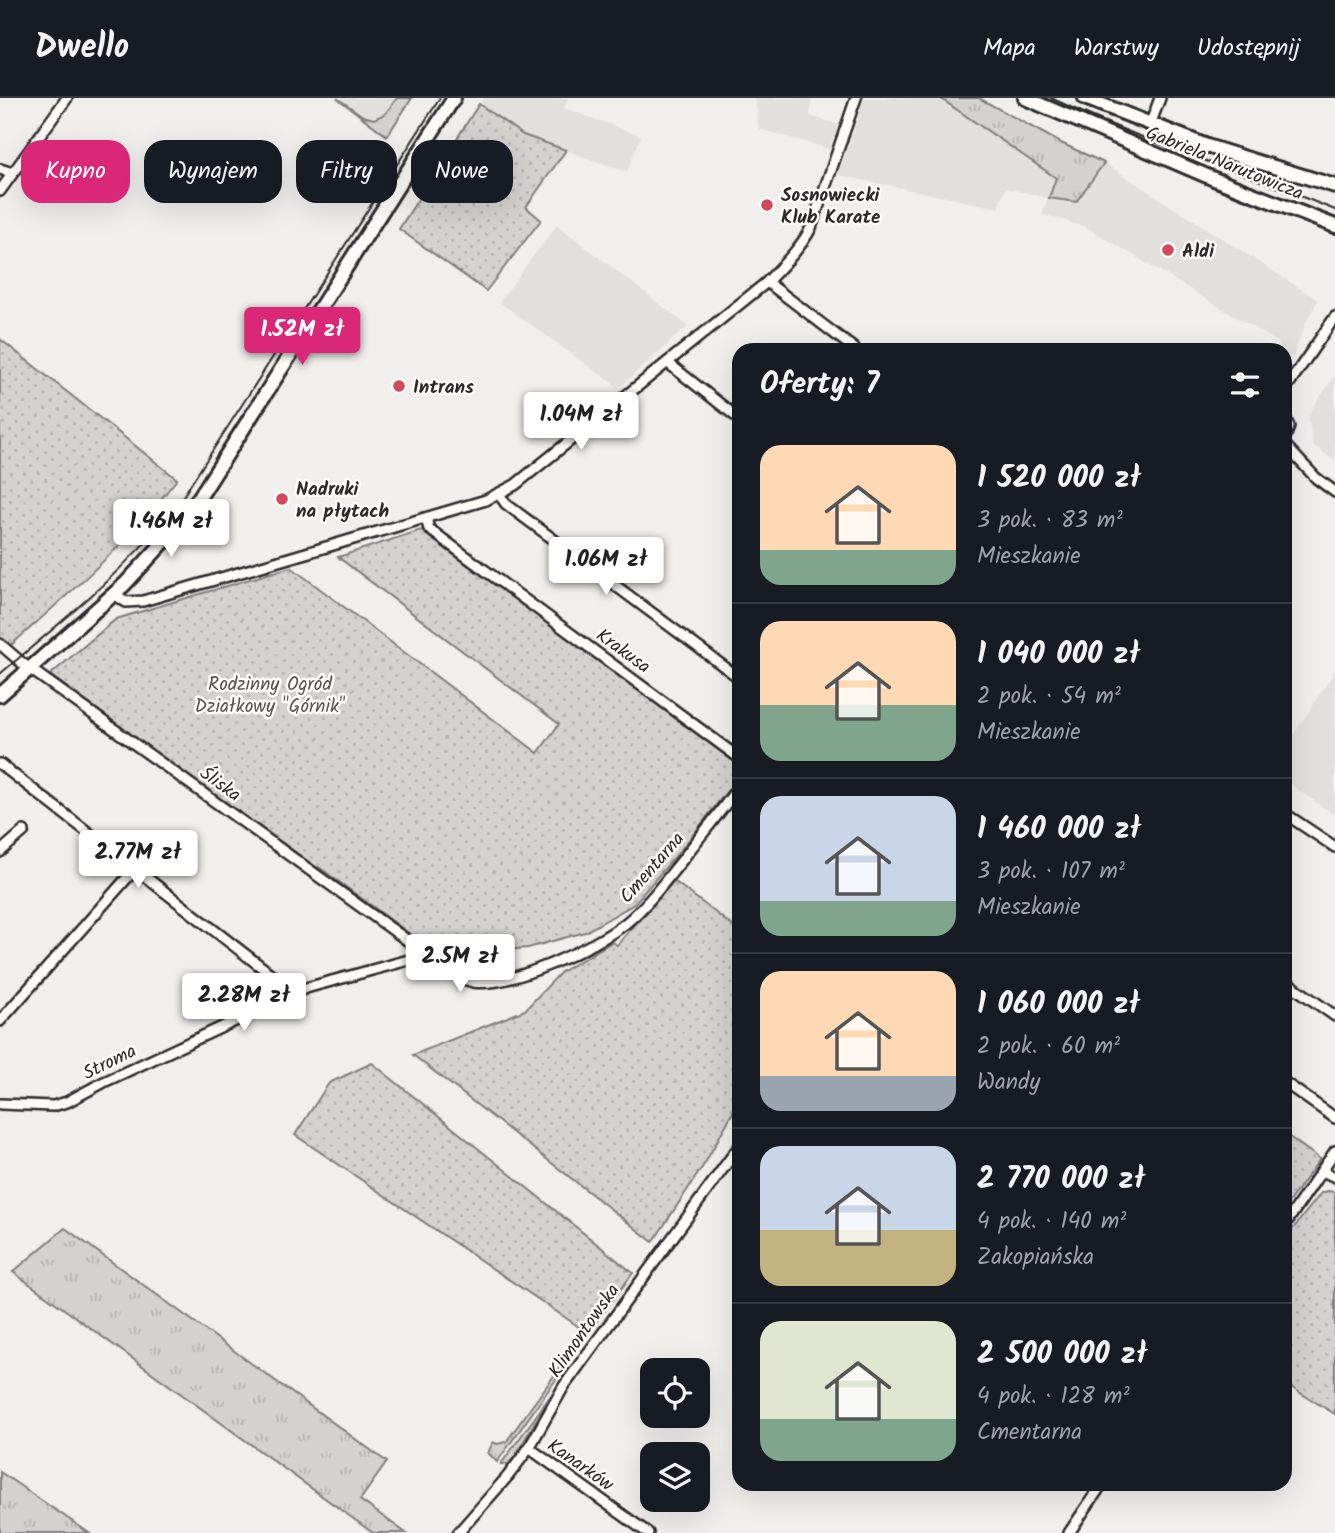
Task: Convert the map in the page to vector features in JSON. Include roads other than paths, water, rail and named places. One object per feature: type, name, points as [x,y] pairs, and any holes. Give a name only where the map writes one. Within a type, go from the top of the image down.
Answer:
[{"type":"main road","points":[[0,695],[114,594],[162,544],[199,498],[454,98]]},
{"type":"main road","name":"Gabriela Narutowicza","points":[[1025,98],[1203,175],[1335,226]]},
{"type":"main road","name":"Gabriela Narutowicza","points":[[1085,98],[1207,146],[1335,186]]},
{"type":"street","points":[[0,191],[67,98]]},
{"type":"street","points":[[114,594],[126,602],[143,601],[486,500],[515,485],[767,282],[804,242],[856,98]]},
{"type":"street","points":[[1150,125],[1160,98]]},
{"type":"street","points":[[0,169],[13,173]]},
{"type":"street","points":[[767,282],[847,343]]},
{"type":"street","points":[[1292,379],[1335,317]]},
{"type":"street","points":[[668,363],[732,414]]},
{"type":"street","points":[[1292,451],[1316,478],[1335,492]]},
{"type":"street","points":[[499,494],[506,504],[732,673]]},
{"type":"street","name":"Krakusa","points":[[426,518],[429,529],[732,753]]},
{"type":"street","name":"Śliska","points":[[0,644],[423,950]]},
{"type":"street","points":[[0,764],[295,993]]},
{"type":"street","name":"Cmentarna","points":[[423,950],[454,974],[477,983],[512,977],[548,966],[625,923],[655,895],[732,796]]},
{"type":"street","points":[[1292,818],[1335,847]]},
{"type":"street","points":[[0,852],[24,831]]},
{"type":"street","points":[[0,1021],[135,869]]},
{"type":"street","name":"Stroma","points":[[0,1104],[53,1106],[67,1102],[104,1082],[306,988],[416,958],[423,950]]},
{"type":"street","points":[[1292,986],[1335,1016]]},
{"type":"street","points":[[1292,1088],[1335,1118]]},
{"type":"street","points":[[1292,1214],[1335,1151]]},
{"type":"street","name":"Klimontowska","points":[[458,1533],[495,1494],[528,1448],[564,1386],[732,1156]]},
{"type":"street","points":[[1322,1171],[1335,1177]]},
{"type":"street","name":"Kanarków","points":[[528,1448],[641,1531]]},
{"type":"street","points":[[1069,1533],[1097,1491]]},
{"type":"tram line","points":[[0,674],[115,573],[178,504],[440,98]]},
{"type":"tram line","points":[[1051,98],[1121,129],[1335,210]]},
{"type":"place","name":"Sosnowiecki Klub Karate","points":[[767,205]]},
{"type":"place","name":"Aldi","points":[[1168,250]]},
{"type":"place","name":"Intrans","points":[[399,386]]},
{"type":"place","name":"Nadruki na płytach","points":[[282,499]]},
{"type":"park label","name":"Rodzinny Ogród Działkowy \"Górnik\"","points":[[270,694]]}]
